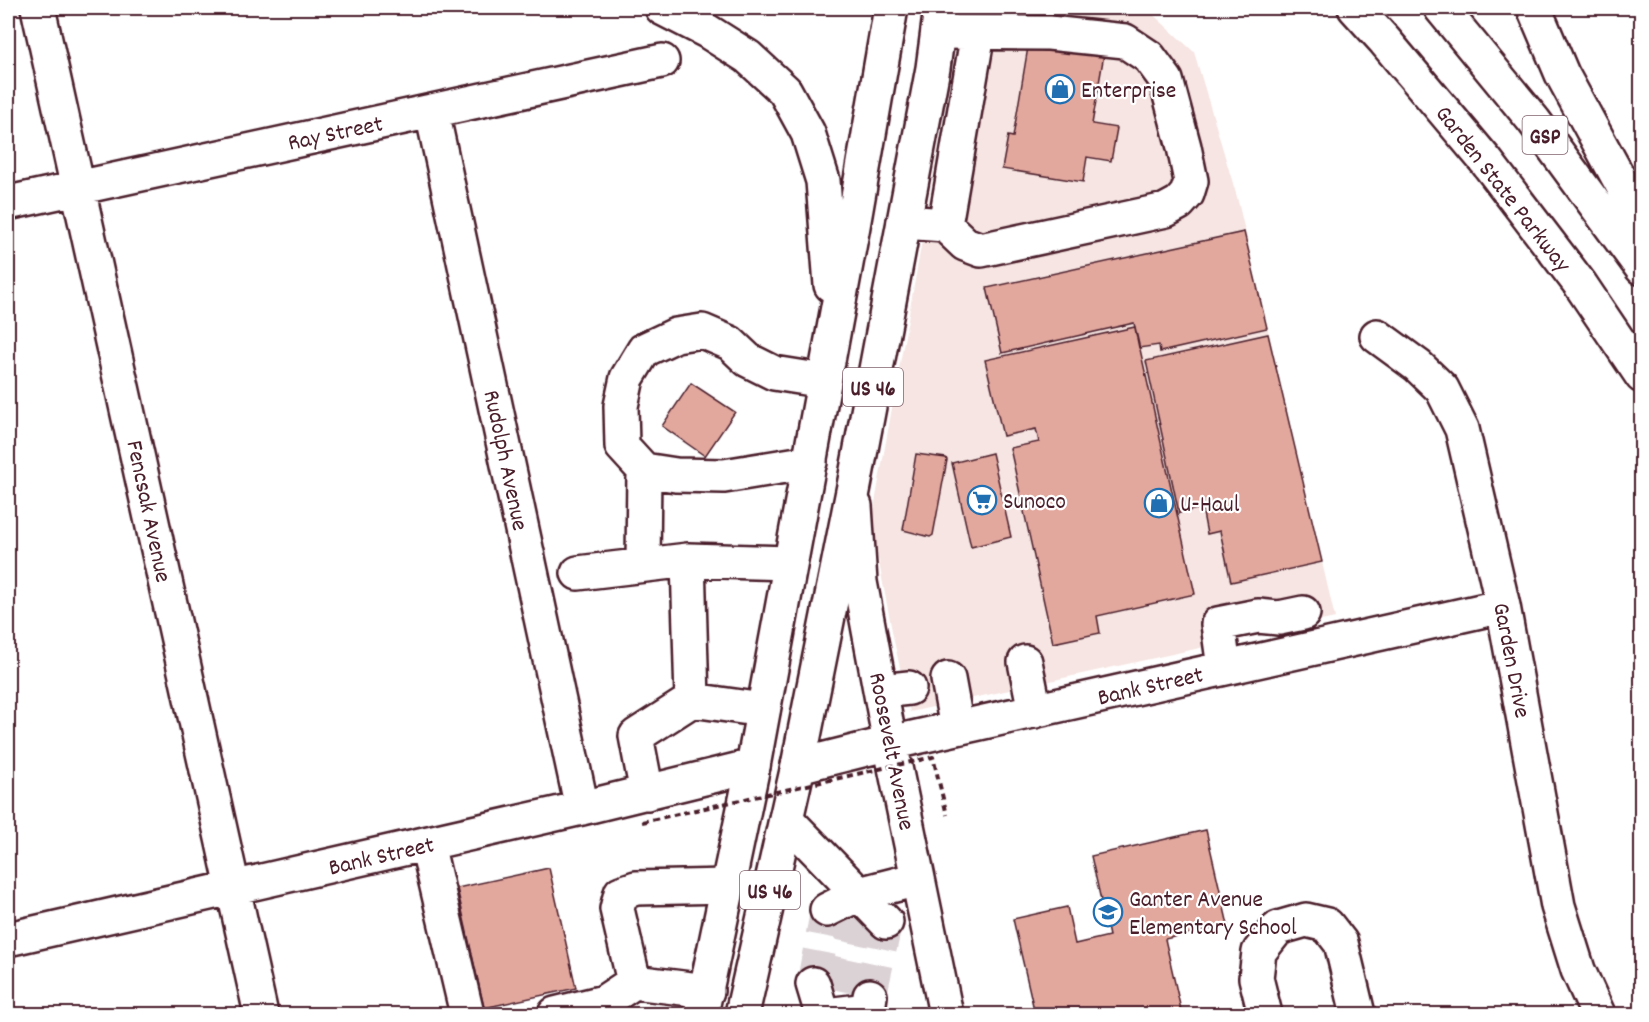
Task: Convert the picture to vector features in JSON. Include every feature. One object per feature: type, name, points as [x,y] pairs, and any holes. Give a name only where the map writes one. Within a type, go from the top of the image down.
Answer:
[{"type":"main road","name":"Fencsak Avenue","points":[[38,8],[261,1014]]},
{"type":"main road","points":[[662,8],[707,31],[748,57],[785,91],[808,133],[823,181],[834,329]]},
{"type":"main road","name":"US 46","points":[[704,1003],[753,766],[891,8]]},
{"type":"main road","name":"Garden State Parkway","points":[[1355,8],[1486,161],[1580,284],[1641,376]]},
{"type":"main road","name":"GSP","points":[[1441,8],[1534,121],[1641,268]]},
{"type":"main road","points":[[1534,8],[1562,74],[1641,221]]},
{"type":"main road","points":[[904,222],[945,225],[965,244],[981,250],[1166,210],[1179,203],[1187,194],[1191,181],[1166,80],[1149,57],[1125,42],[1049,33],[978,33],[939,20]]},
{"type":"main road","name":"US 46","points":[[741,1014],[798,766],[854,486],[904,222],[939,20]]},
{"type":"main road","points":[[945,225],[978,33]]},
{"type":"main road","name":"Ray Street","points":[[8,204],[662,61]]},
{"type":"main road","name":"Rudolph Avenue","points":[[432,111],[582,808]]},
{"type":"main road","points":[[810,462],[724,476],[676,475],[644,470],[622,446],[621,406],[627,378],[644,350],[676,335],[702,331],[730,343],[748,360],[774,372],[824,381]]},
{"type":"main road","name":"Garden Drive","points":[[1377,336],[1418,366],[1442,389],[1462,429],[1503,606],[1558,906],[1578,970],[1598,1014]]},
{"type":"main road","points":[[643,565],[644,470]]},
{"type":"main road","name":"Roosevelt Avenue","points":[[854,486],[860,582],[895,689],[890,743],[946,1014]]},
{"type":"main road","points":[[578,573],[688,560],[790,563]]},
{"type":"main road","points":[[688,560],[692,700]]},
{"type":"main road","name":"Bank Street","points":[[798,766],[890,743],[1503,606]]},
{"type":"main road","points":[[1224,668],[1218,624],[1258,616],[1291,615],[1288,654]]},
{"type":"main road","points":[[1025,662],[1035,711]]},
{"type":"main road","points":[[948,679],[957,728]]},
{"type":"main road","points":[[644,807],[636,736],[692,700],[763,710]]},
{"type":"main road","name":"Bank Street","points":[[8,939],[582,808],[644,807],[753,766]]},
{"type":"main road","points":[[786,819],[857,910],[918,879]]},
{"type":"main road","points":[[428,844],[467,1014]]},
{"type":"main road","points":[[634,982],[616,909],[621,893],[636,888],[728,886]]},
{"type":"main road","points":[[1265,1014],[1256,978],[1259,952],[1278,928],[1306,920],[1327,925],[1341,943],[1358,1014]]},
{"type":"main road","points":[[634,982],[704,1003]]},
{"type":"main road","points":[[555,1014],[604,1002],[634,982]]},
{"type":"path","points":[[644,807],[933,757],[947,815]]},
{"type":"shaded area","points":[[968,8],[1146,8],[1194,52],[1237,197],[1335,618],[910,712],[873,531],[873,514],[940,141]]},
{"type":"building","name":"Enterprise","points":[[1029,41],[1104,54],[1092,124],[1117,128],[1111,161],[1087,157],[1083,182],[1002,169],[1008,136],[1013,137]]},
{"type":"building","points":[[1244,232],[1267,328],[1160,352],[1159,345],[1139,348],[1134,323],[1002,353],[987,288]]},
{"type":"building","points":[[1135,327],[1195,594],[1097,616],[1100,633],[1053,643],[1010,448],[1039,442],[1036,429],[1003,436],[985,360]]},
{"type":"building","points":[[1268,334],[1322,562],[1231,582],[1220,531],[1207,534],[1202,508],[1179,513],[1146,361]]},
{"type":"building","points":[[691,383],[735,412],[705,456],[662,426]]},
{"type":"building","name":"Sunoco","points":[[992,453],[1011,537],[971,547],[952,463]]},
{"type":"building","name":"Sunoco","points":[[916,454],[947,460],[933,535],[930,537],[903,530]]},
{"type":"building","name":"Ganter Avenue Elementary School","points":[[1206,830],[1228,925],[1165,939],[1182,1014],[1035,1014],[1013,919],[1067,907],[1075,944],[1109,936],[1091,856]]},
{"type":"building","points":[[549,868],[576,988],[484,1008],[457,888]]},
{"type":"tunnel","points":[[813,984],[827,910]]},
{"type":"tunnel","points":[[841,991],[857,917]]},
{"type":"tunnel","points":[[870,996],[886,922]]},
{"type":"place","name":"Enterprise","points":[[1060,89]]},
{"type":"place","name":"Sunoco","points":[[982,500]]},
{"type":"place","name":"U-Haul","points":[[1159,503]]},
{"type":"place","name":"Ganter Avenue Elementary School","points":[[1108,912]]}]
